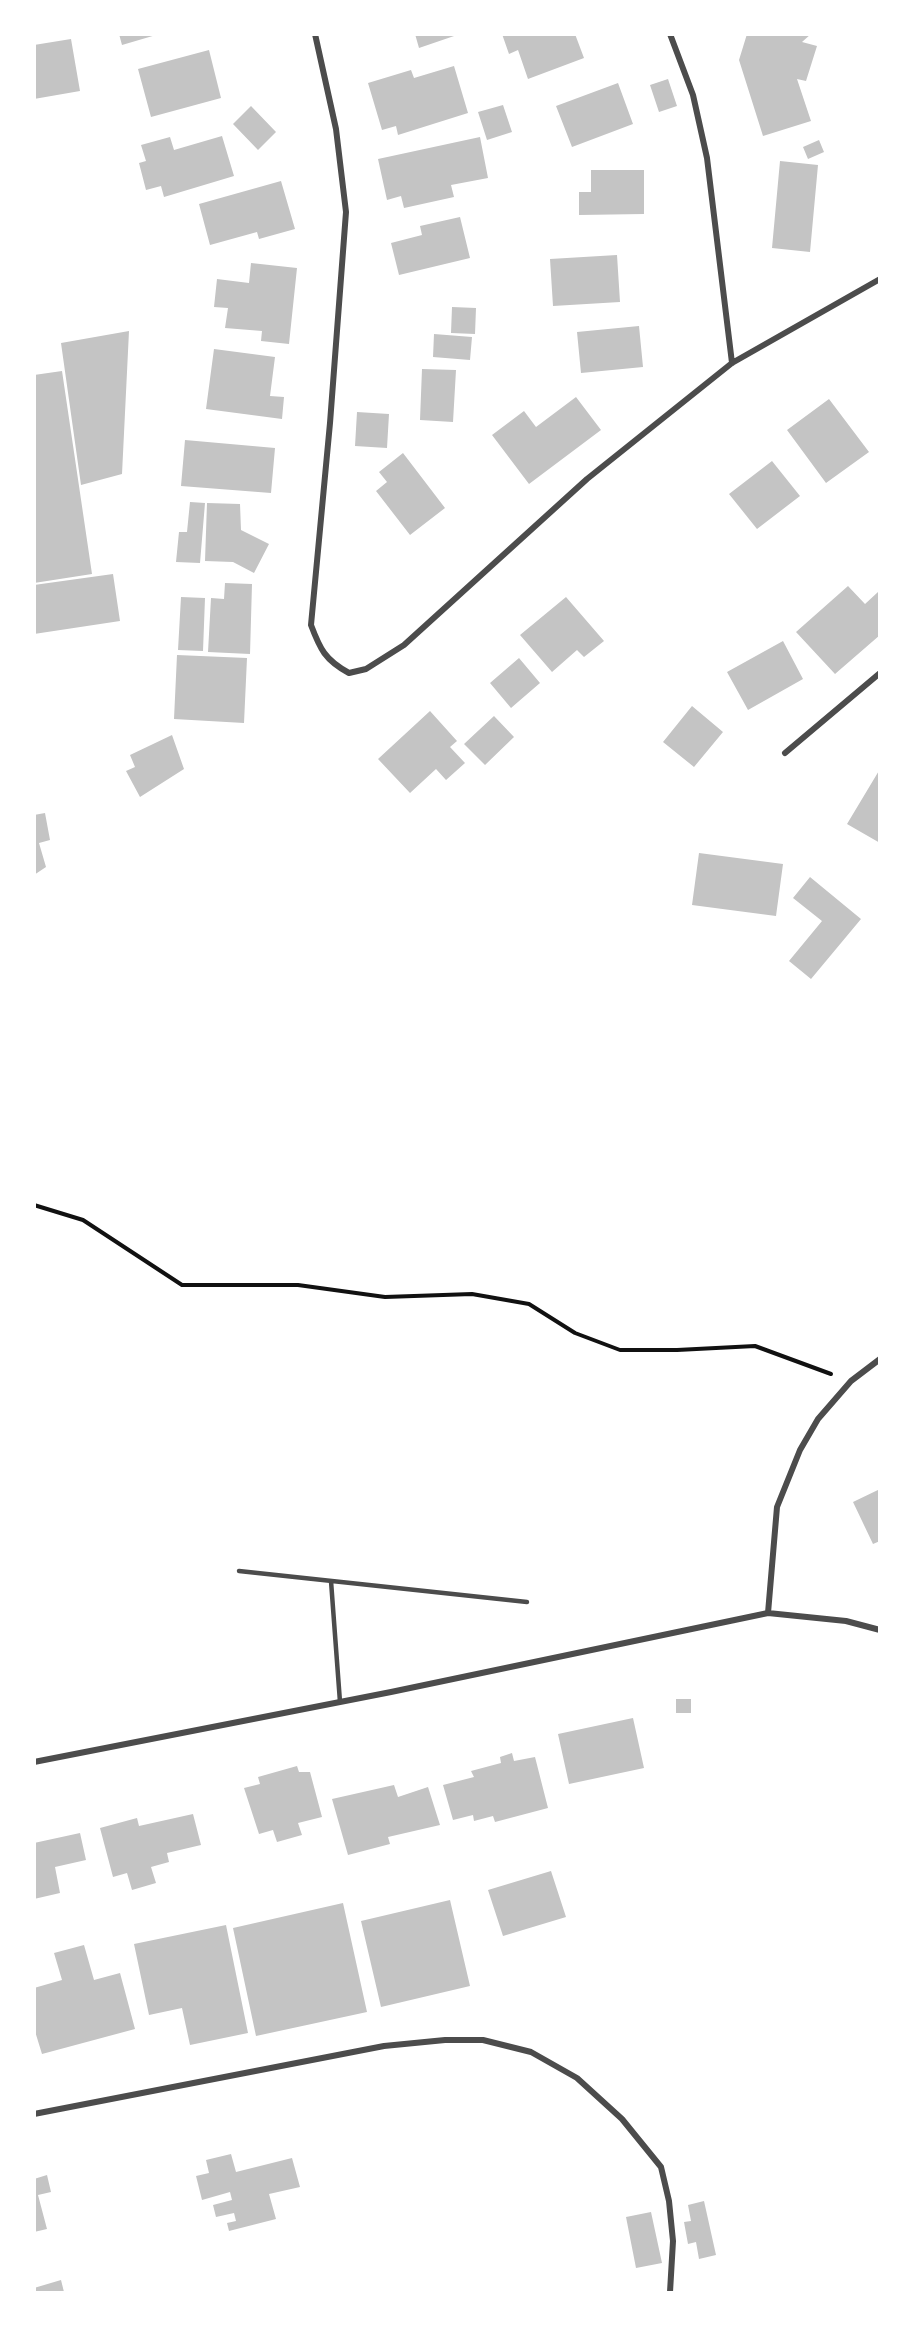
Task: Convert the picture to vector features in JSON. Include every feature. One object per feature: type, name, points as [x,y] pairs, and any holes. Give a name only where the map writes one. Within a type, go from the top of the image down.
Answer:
[{"type":"street","points":[[315,34],[336,129],[346,212],[330,423],[311,625],[321,651],[334,665],[349,673],[366,669],[404,645],[587,479],[732,363],[879,279]]},
{"type":"street","points":[[670,34],[693,95],[707,158],[732,363]]},
{"type":"street","points":[[785,753],[879,673]]},
{"type":"street","points":[[768,1613],[777,1507],[800,1450],[819,1419],[850,1381],[879,1359]]},
{"type":"street","points":[[34,1762],[340,1702],[768,1613],[846,1621],[879,1630]]},
{"type":"street","points":[[34,2114],[384,2046],[445,2040],[483,2040],[531,2052],[577,2078],[622,2119],[661,2167],[669,2201],[673,2241],[670,2292]]},
{"type":"lane","points":[[239,1571],[527,1602]]},
{"type":"lane","points":[[331,1581],[340,1702]]},
{"type":"path","points":[[34,1205],[83,1220],[182,1285],[298,1285],[385,1297],[472,1294],[530,1304],[575,1333],[620,1350],[755,1347],[850,1381]]},
{"type":"building","points":[[119,34],[156,34],[156,35],[122,45]]},
{"type":"building","points":[[415,34],[457,34],[457,35],[419,48]]},
{"type":"building","points":[[502,34],[575,34],[584,58],[528,79],[518,50],[509,54]]},
{"type":"building","points":[[747,34],[811,34],[802,42],[817,46],[806,81],[797,79],[811,121],[763,136],[739,60]]},
{"type":"building","points":[[71,39],[80,91],[34,99],[34,45]]},
{"type":"building","points":[[209,50],[221,98],[151,117],[138,69]]},
{"type":"building","points":[[454,66],[468,113],[398,135],[396,126],[382,130],[368,83],[411,70],[414,78]]},
{"type":"building","points":[[668,79],[677,106],[659,112],[650,85]]},
{"type":"building","points":[[618,83],[633,124],[572,147],[556,106]]},
{"type":"building","points":[[503,105],[512,132],[487,140],[478,112]]},
{"type":"building","points":[[251,106],[276,132],[258,150],[233,124]]},
{"type":"building","points":[[222,136],[234,176],[164,197],[161,186],[146,190],[139,163],[146,161],[141,145],[170,137],[174,150]]},
{"type":"building","points":[[480,137],[488,178],[451,185],[454,197],[404,208],[401,196],[387,200],[378,159]]},
{"type":"building","points":[[819,140],[824,152],[808,159],[803,147]]},
{"type":"building","points":[[780,161],[818,165],[810,252],[772,248]]},
{"type":"building","points":[[591,170],[644,170],[644,214],[579,215],[579,192],[591,192]]},
{"type":"building","points":[[281,181],[295,229],[259,239],[257,232],[210,245],[199,204]]},
{"type":"building","points":[[460,217],[470,258],[399,275],[391,243],[422,235],[420,226]]},
{"type":"building","points":[[617,255],[620,302],[553,306],[550,259]]},
{"type":"building","points":[[251,263],[297,268],[289,344],[261,341],[262,331],[225,328],[228,308],[214,307],[217,279],[249,283]]},
{"type":"building","points":[[452,307],[476,308],[475,334],[451,333]]},
{"type":"building","points":[[639,326],[643,367],[581,373],[577,332]]},
{"type":"building","points":[[129,331],[122,474],[81,485],[61,343]]},
{"type":"building","points":[[434,334],[472,337],[470,360],[433,357]]},
{"type":"building","points":[[214,349],[275,357],[270,396],[284,397],[282,419],[206,409]]},
{"type":"building","points":[[422,369],[456,370],[453,422],[420,420]]},
{"type":"building","points":[[62,371],[92,574],[34,583],[34,375]]},
{"type":"building","points":[[576,397],[601,430],[529,484],[492,435],[524,411],[536,427]]},
{"type":"building","points":[[829,399],[869,452],[826,483],[787,430]]},
{"type":"building","points":[[357,412],[389,414],[387,448],[355,446]]},
{"type":"building","points":[[185,440],[275,448],[271,493],[181,486]]},
{"type":"building","points":[[403,453],[445,508],[410,535],[376,491],[387,482],[379,472]]},
{"type":"building","points":[[772,461],[800,496],[757,529],[729,494]]},
{"type":"building","points":[[190,502],[205,503],[200,563],[176,562],[179,532],[187,532]]},
{"type":"building","points":[[207,503],[240,504],[241,530],[269,544],[254,573],[233,562],[205,561]]},
{"type":"building","points":[[113,574],[120,621],[34,634],[34,585]]},
{"type":"building","points":[[225,583],[252,584],[250,654],[208,652],[211,598],[224,599]]},
{"type":"building","points":[[848,586],[865,604],[878,592],[880,593],[880,635],[835,674],[796,632]]},
{"type":"building","points":[[181,597],[205,598],[203,651],[178,650]]},
{"type":"building","points":[[566,597],[604,641],[584,657],[577,650],[552,672],[520,635]]},
{"type":"building","points":[[783,641],[803,679],[748,710],[727,672]]},
{"type":"building","points":[[177,655],[247,658],[244,723],[174,719]]},
{"type":"building","points":[[519,658],[540,683],[511,708],[490,683]]},
{"type":"building","points":[[692,706],[723,732],[694,767],[663,742]]},
{"type":"building","points":[[430,711],[457,741],[450,747],[465,763],[446,780],[436,769],[410,793],[378,759]]},
{"type":"building","points":[[494,716],[514,737],[485,765],[464,744]]},
{"type":"building","points":[[172,735],[184,769],[140,797],[126,771],[135,767],[130,755]]},
{"type":"building","points":[[880,769],[880,843],[847,824]]},
{"type":"building","points":[[45,813],[50,840],[39,843],[46,867],[34,875],[34,815]]},
{"type":"building","points":[[699,853],[783,864],[776,916],[692,905]]},
{"type":"building","points":[[810,877],[861,919],[811,979],[789,961],[822,921],[793,898]]},
{"type":"building","points":[[880,1489],[880,1541],[873,1544],[853,1502]]},
{"type":"building","points":[[676,1699],[691,1699],[691,1713],[676,1713]]},
{"type":"building","points":[[633,1718],[644,1768],[569,1784],[558,1734]]},
{"type":"building","points":[[512,1753],[514,1761],[535,1757],[548,1808],[495,1822],[493,1816],[474,1821],[473,1815],[453,1820],[443,1785],[474,1777],[471,1771],[501,1763],[500,1757]]},
{"type":"building","points":[[297,1766],[299,1772],[310,1772],[322,1817],[298,1823],[302,1835],[277,1842],[273,1830],[259,1834],[244,1788],[260,1784],[258,1777]]},
{"type":"building","points":[[394,1785],[398,1797],[428,1787],[440,1825],[388,1837],[390,1844],[348,1855],[332,1799]]},
{"type":"building","points":[[193,1814],[201,1845],[167,1853],[169,1862],[151,1867],[156,1883],[132,1890],[127,1873],[113,1877],[100,1828],[137,1818],[139,1826]]},
{"type":"building","points":[[80,1833],[86,1860],[55,1867],[60,1893],[34,1899],[34,1843]]},
{"type":"building","points":[[551,1871],[566,1917],[503,1936],[488,1890]]},
{"type":"building","points":[[450,1900],[470,1986],[381,2007],[361,1921]]},
{"type":"building","points":[[343,1903],[367,2012],[256,2036],[233,1928]]},
{"type":"building","points":[[226,1925],[248,2033],[190,2045],[182,2008],[149,2015],[134,1944]]},
{"type":"building","points":[[84,1945],[94,1980],[120,1973],[135,2029],[42,2054],[34,2028],[34,1988],[62,1980],[54,1953]]},
{"type":"building","points":[[231,2154],[236,2172],[292,2158],[300,2187],[269,2194],[276,2219],[229,2231],[227,2223],[236,2221],[234,2213],[216,2217],[213,2205],[232,2200],[230,2192],[202,2200],[196,2176],[209,2173],[206,2160]]},
{"type":"building","points":[[47,2175],[51,2192],[38,2195],[47,2229],[34,2232],[34,2179]]},
{"type":"building","points":[[704,2201],[716,2255],[699,2259],[696,2242],[688,2244],[684,2222],[691,2221],[688,2205]]},
{"type":"building","points":[[651,2212],[662,2263],[636,2268],[626,2217]]},
{"type":"building","points":[[61,2280],[64,2292],[34,2292],[34,2288]]}]
